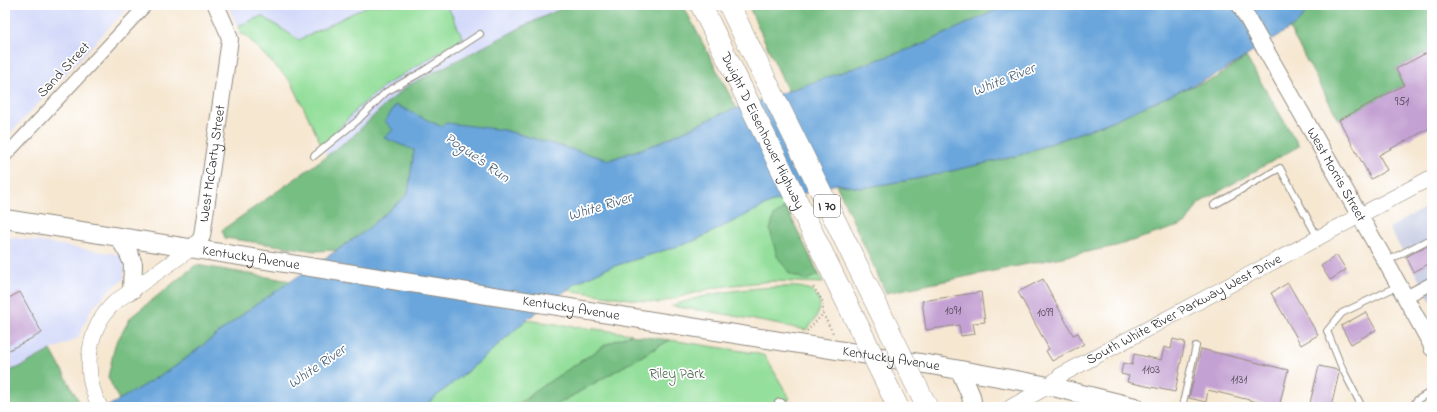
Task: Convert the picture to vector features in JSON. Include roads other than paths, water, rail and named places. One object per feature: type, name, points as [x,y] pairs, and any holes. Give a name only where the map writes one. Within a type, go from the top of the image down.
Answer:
[{"type":"highway","name":"Dwight D Eisenhower Highway","points":[[701,5],[898,407]]},
{"type":"highway","name":"Dwight D Eisenhower Highway","points":[[729,5],[927,407]]},
{"type":"main road","name":"West McCarty Street","points":[[192,248],[202,236],[230,40],[216,5]]},
{"type":"main road","name":"West Morris Street","points":[[1240,5],[1360,215],[1432,344],[1432,348]]},
{"type":"main road","name":"Kentucky Avenue","points":[[5,219],[960,370],[1049,386],[1135,407]]},
{"type":"main road","points":[[119,237],[133,264],[132,290]]},
{"type":"main road","points":[[960,370],[971,396],[973,407]]},
{"type":"street","name":"Sand Street","points":[[5,156],[146,5]]},
{"type":"street","name":"South White River Parkway West Drive","points":[[1010,407],[1049,386],[1061,375],[1432,177]]},
{"type":"street","name":"West McCarty Street","points":[[97,401],[90,379],[89,368],[90,347],[97,325],[109,307],[192,248]]},
{"type":"street","points":[[1402,292],[1432,283]]},
{"type":"lane","points":[[314,156],[357,121],[386,92],[422,72],[480,34]]},
{"type":"lane","points":[[1214,205],[1280,168],[1318,238]]},
{"type":"lane","points":[[1386,262],[1426,241],[1432,244]]},
{"type":"lane","points":[[1362,407],[1342,368],[1328,331],[1342,312],[1402,292]]},
{"type":"lane","points":[[1182,407],[1196,346]]},
{"type":"lane","points":[[1412,407],[1418,400],[1432,390]]},
{"type":"water","points":[[1007,5],[1311,5],[1298,23],[1220,73],[1112,121],[1017,156],[916,179],[861,188],[836,184],[770,203],[694,241],[605,269],[576,283],[526,320],[480,361],[423,407],[107,407],[176,366],[251,308],[364,232],[408,194],[414,150],[384,138],[393,130],[385,121],[396,105],[440,126],[447,123],[504,130],[609,160],[656,144],[721,114],[921,45]]},
{"type":"water label","name":"White River","points":[[1004,80]]},
{"type":"water label","name":"Pogue's Run","points":[[477,158]]},
{"type":"water label","name":"White River","points":[[600,207]]},
{"type":"water label","name":"White River","points":[[317,367]]},
{"type":"park label","name":"Riley Park","points":[[677,374]]}]
